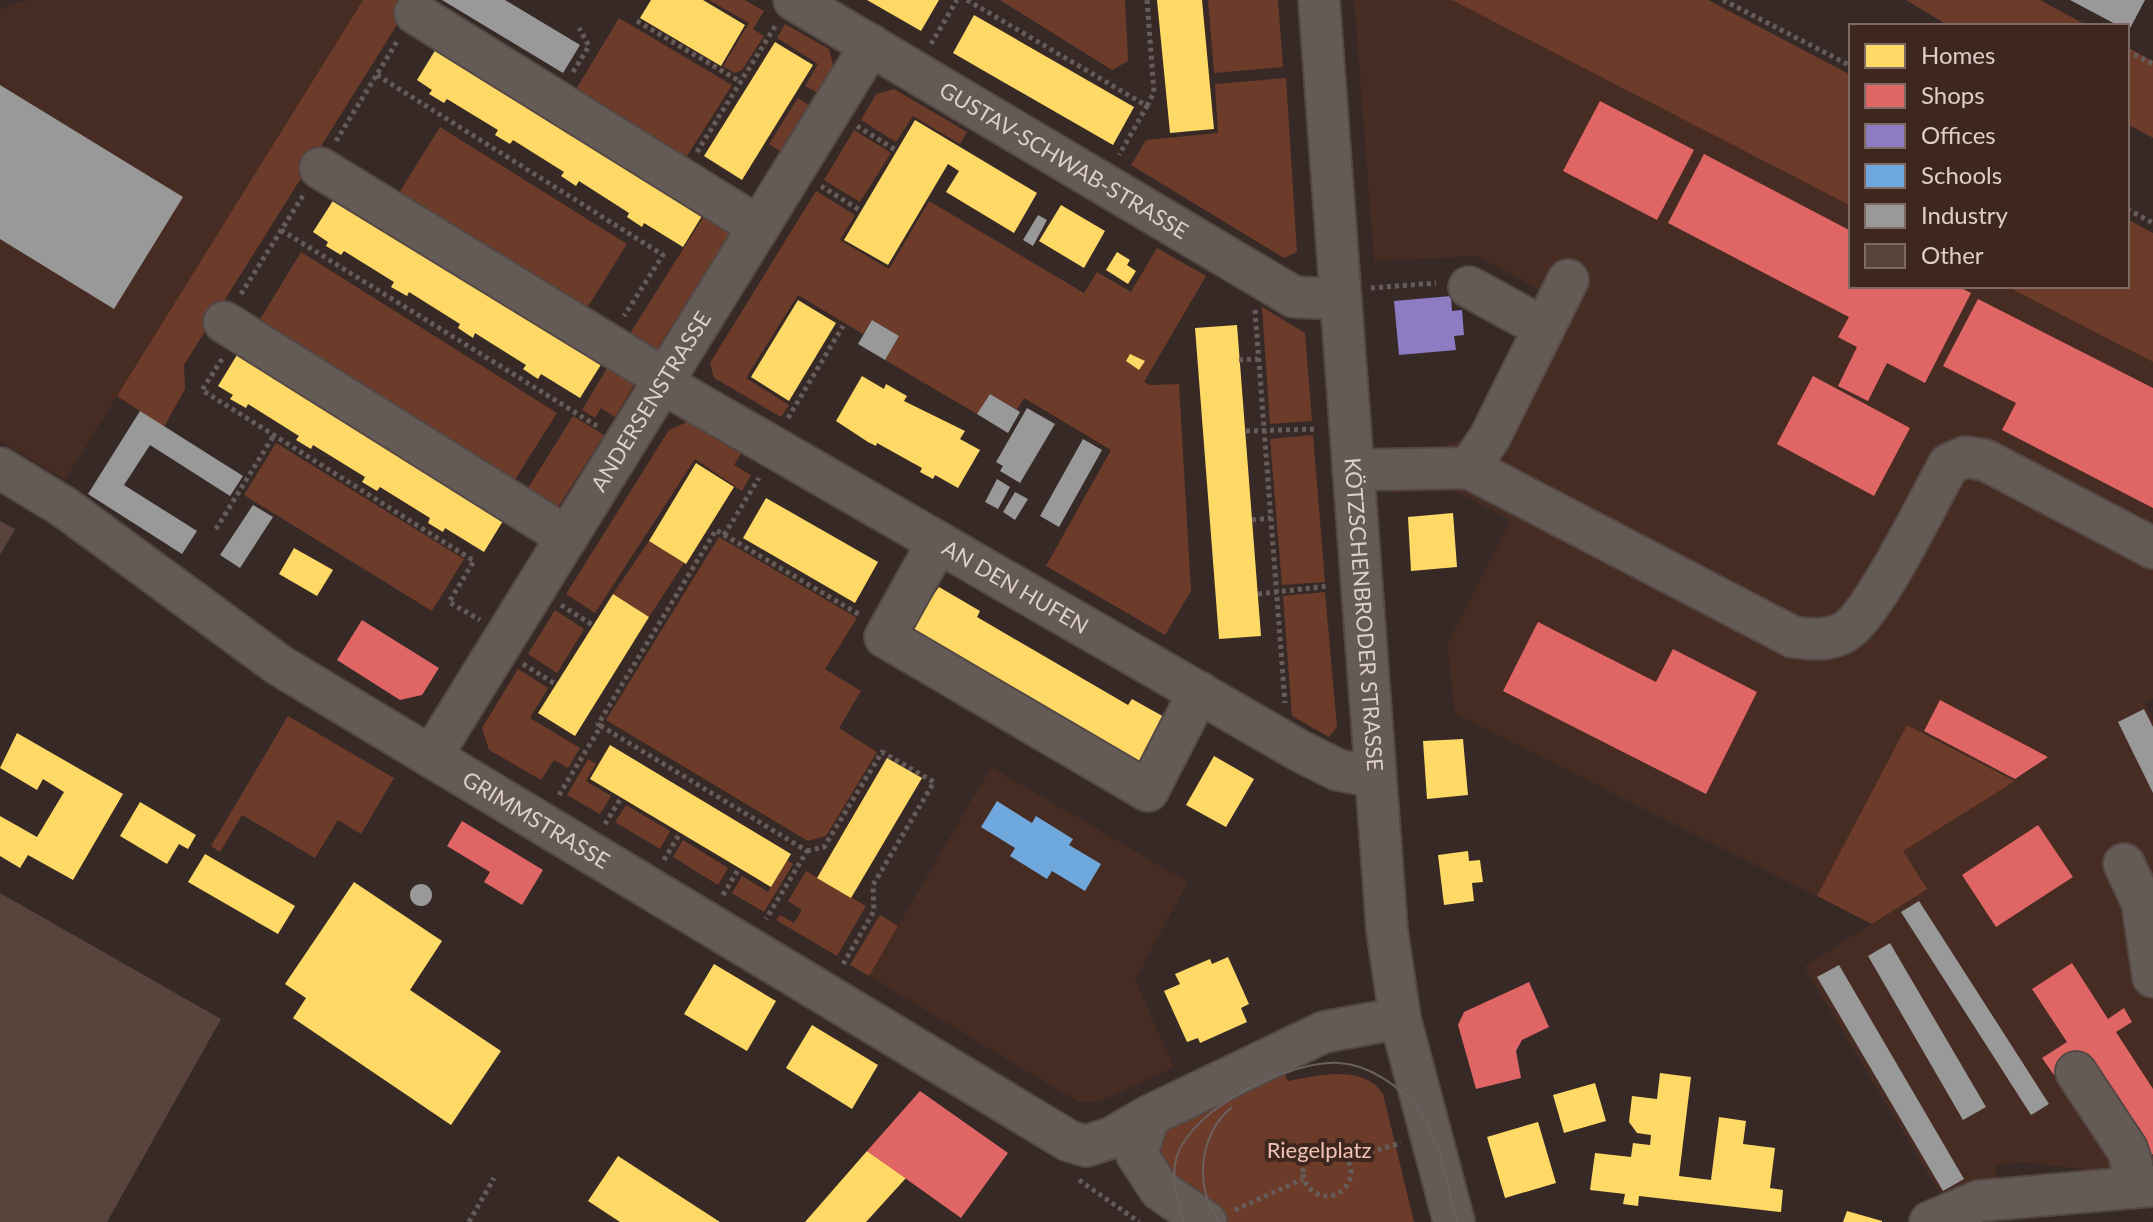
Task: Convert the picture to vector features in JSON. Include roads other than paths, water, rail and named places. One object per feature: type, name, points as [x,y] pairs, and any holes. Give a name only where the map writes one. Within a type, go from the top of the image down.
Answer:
[{"type":"street","name":"KÖTZSCHENBRODER STRASSE","points":[[1319,0],[1387,930],[1400,1018],[1454,1222]]},
{"type":"street","name":"GUSTAV-SCHWAB-STRASSE","points":[[789,6],[871,45],[1294,297],[1340,299]]},
{"type":"street","points":[[415,13],[759,227]]},
{"type":"street","name":"ANDERSENSTRASSE","points":[[431,757],[871,45]]},
{"type":"street","name":"AN DEN HUFEN","points":[[320,168],[664,381],[938,542],[1288,744],[1338,770],[1375,777]]},
{"type":"street","points":[[1469,468],[1490,437],[1568,280]]},
{"type":"street","points":[[1469,287],[1544,328]]},
{"type":"street","points":[[232,327],[567,537]]},
{"type":"street","points":[[1353,470],[1469,468],[1793,637],[1818,640],[1844,634],[1869,608],[1949,464],[1965,457],[1985,460],[2153,548]]},
{"type":"street","name":"GRIMMSTRASSE","points":[[0,468],[64,507],[279,665],[1069,1141],[1086,1146],[1111,1138],[1149,1116]]},
{"type":"street","points":[[938,542],[885,637],[1148,791],[1199,692]]},
{"type":"street","points":[[2124,864],[2142,902],[2153,977]]},
{"type":"street","points":[[1214,1219],[1160,1190],[1137,1155],[1149,1116],[1324,1032],[1400,1018]]},
{"type":"street","points":[[1930,1222],[1979,1201],[2141,1187],[2127,1149],[2076,1072]]},
{"type":"tram line","points":[[1184,1222],[1176,1189],[1175,1164],[1187,1138],[1202,1120],[1222,1104],[1270,1078],[1295,1069],[1339,1063],[1372,1072],[1402,1092],[1417,1108],[1438,1148],[1457,1222]]},
{"type":"tram line","points":[[1220,1222],[1206,1194],[1203,1163],[1212,1132],[1231,1108]]},
{"type":"park label","name":"Riegelplatz","points":[[1319,1150]]}]
